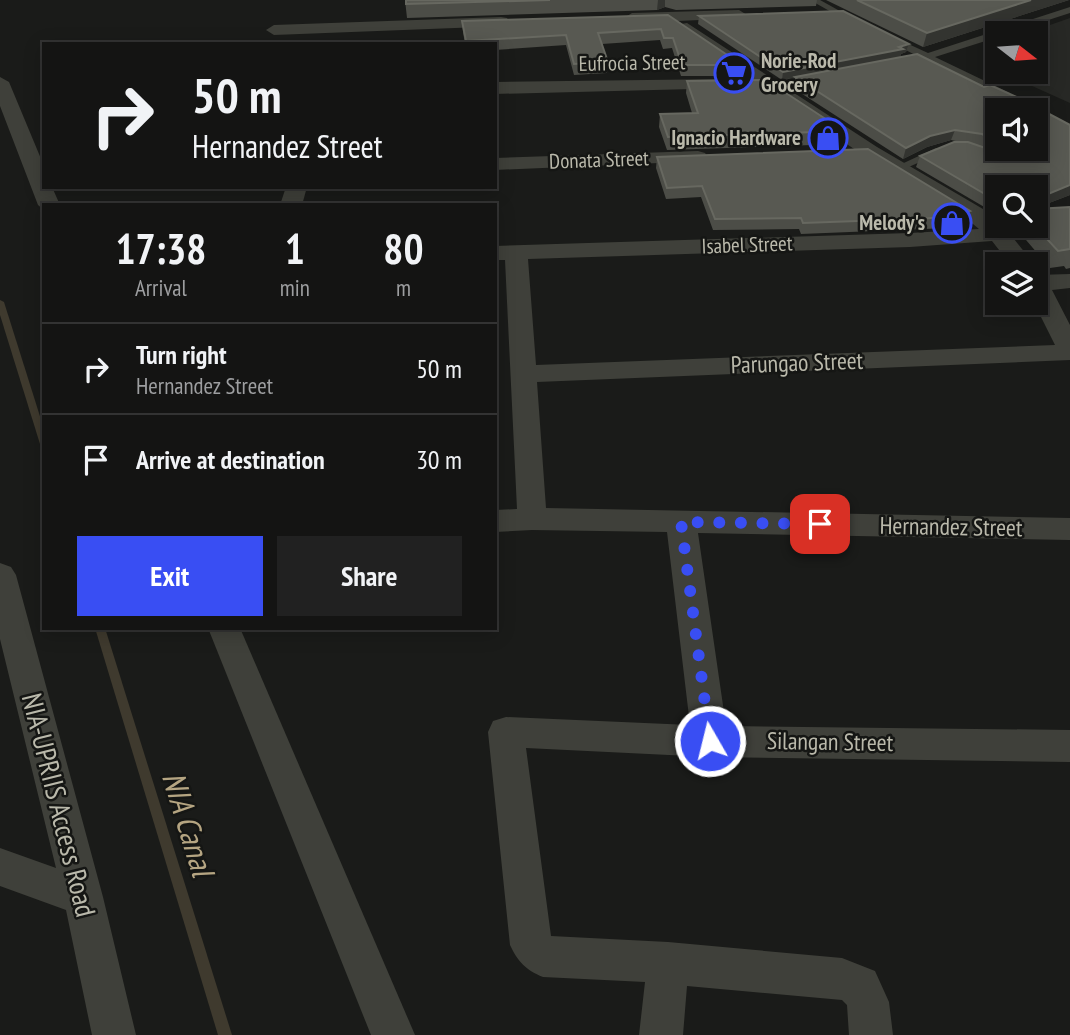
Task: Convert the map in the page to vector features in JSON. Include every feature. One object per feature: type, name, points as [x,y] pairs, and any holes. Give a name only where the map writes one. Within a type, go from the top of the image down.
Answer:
[{"type":"street","points":[[646,0],[870,151],[985,218]]},
{"type":"street","points":[[800,14],[839,13]]},
{"type":"street","points":[[614,18],[761,15]]},
{"type":"street","points":[[274,30],[335,35],[518,21]]},
{"type":"street","points":[[0,82],[39,172]]},
{"type":"street","name":"Eufrocia Street","points":[[497,88],[774,85]]},
{"type":"street","points":[[842,152],[870,151]]},
{"type":"street","name":"Donata Street","points":[[497,164],[717,156]]},
{"type":"street","name":"Isabel Street","points":[[506,252],[896,240],[985,225]]},
{"type":"street","points":[[506,252],[523,374],[532,519]]},
{"type":"street","points":[[1048,282],[1070,281]]},
{"type":"street","points":[[1048,306],[1070,351]]},
{"type":"street","name":"Parungao Street","points":[[523,374],[1070,351]]},
{"type":"street","name":"Hernandez Street","points":[[497,521],[532,519],[1070,529]]},
{"type":"street","points":[[681,522],[710,741]]},
{"type":"street","name":"NIA-UPRIIS Access Road","points":[[0,576],[83,897],[114,1035]]},
{"type":"street","points":[[225,630],[393,1035]]},
{"type":"street","name":"Silangan Street","points":[[668,963],[557,959],[543,956],[531,945],[506,733],[710,741],[1070,746]]},
{"type":"street","points":[[0,867],[83,897]]},
{"type":"street","points":[[661,1035],[668,963],[842,979],[860,986],[868,1002],[871,1035]]},
{"type":"lane","points":[[814,0],[861,24]]},
{"type":"lane","points":[[1039,21],[1069,11]]},
{"type":"lane","points":[[883,35],[1013,98]]},
{"type":"lane","points":[[914,60],[985,38]]},
{"type":"lane","points":[[774,85],[831,76]]},
{"type":"lane","points":[[898,167],[953,144]]},
{"type":"shaded area","points":[[1070,18],[1070,103],[1028,84],[1048,84],[1048,26]]},
{"type":"building","points":[[406,0],[550,0],[406,4]]},
{"type":"building","points":[[857,0],[1031,0],[927,33]]},
{"type":"building","points":[[843,11],[909,44],[899,47],[903,49],[783,72],[699,16]]},
{"type":"building","points":[[668,15],[742,65],[682,65],[673,38],[664,38],[661,29],[598,33],[608,62],[574,64],[566,35],[466,41],[462,21]]},
{"type":"building","points":[[917,54],[984,87],[990,85],[1019,98],[985,98],[985,136],[955,130],[930,136],[906,148],[795,77]]},
{"type":"building","points":[[766,80],[844,131],[668,137],[660,114],[698,113],[687,81]]},
{"type":"building","points":[[1048,113],[1070,125],[1070,185],[1048,194],[1048,175],[985,175],[985,194],[920,156],[954,142],[968,142],[985,148],[985,161],[1048,161]]},
{"type":"building","points":[[868,149],[970,211],[951,217],[803,223],[801,218],[715,219],[702,186],[667,188],[657,157]]},
{"type":"building","points":[[1070,207],[1070,249],[1058,251],[1046,238],[1048,208]]},
{"type":"waterway","name":"NIA Canal","points":[[0,302],[42,438]]},
{"type":"waterway","name":"NIA Canal","points":[[101,630],[225,1035]]},
{"type":"place","name":"Norie-Rod Grocery","points":[[734,73]]},
{"type":"place","name":"Ignacio Hardware","points":[[828,138]]},
{"type":"place","name":"Melody's","points":[[952,223]]},
{"type":"route","points":[[710,741],[681,522],[820,524]]}]
